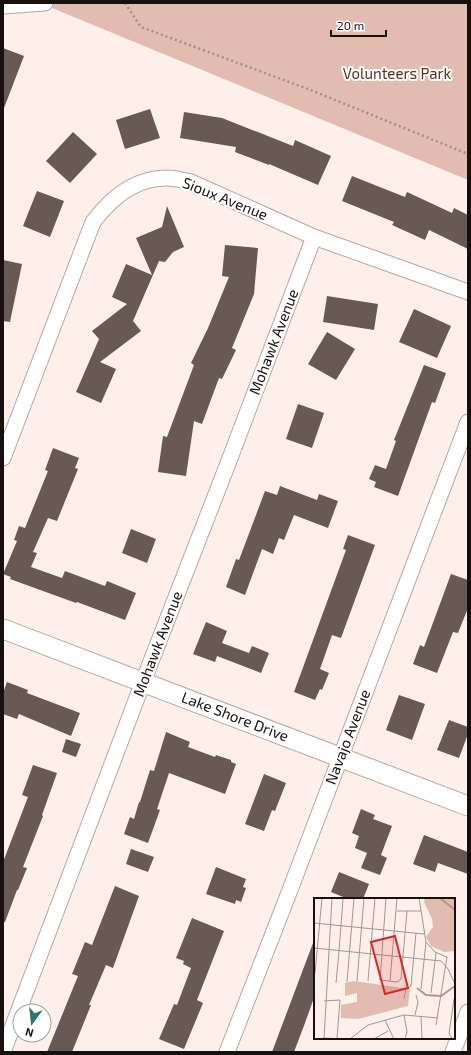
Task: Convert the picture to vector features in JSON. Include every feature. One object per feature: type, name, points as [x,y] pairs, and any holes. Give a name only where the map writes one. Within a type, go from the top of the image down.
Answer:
[{"type":"street","points":[[3,6],[46,3]]},
{"type":"street","name":"Sioux Avenue","points":[[3,458],[93,222],[109,202],[128,188],[141,182],[166,178],[191,182],[314,237],[468,292]]},
{"type":"street","name":"Mohawk Avenue","points":[[3,1052],[314,237]]},
{"type":"street","name":"Navajo Avenue","points":[[227,1052],[468,422]]},
{"type":"street","name":"Lake Shore Drive","points":[[3,629],[468,806]]},
{"type":"street","points":[[453,1052],[468,1012]]},
{"type":"path","points":[[125,3],[141,27],[308,89],[468,154]]},
{"type":"green space","name":"Volunteers Park","points":[[40,3],[468,3],[468,180]]},
{"type":"building","points":[[3,48],[24,56],[4,108],[3,108]]},
{"type":"building","points":[[150,109],[160,138],[125,149],[116,120]]},
{"type":"building","points":[[184,112],[222,118],[293,146],[295,140],[331,156],[318,185],[269,164],[235,152],[236,147],[180,138]]},
{"type":"building","points":[[73,132],[97,154],[70,183],[46,161]]},
{"type":"building","points":[[352,176],[405,197],[407,192],[452,213],[454,208],[468,215],[468,249],[429,230],[425,240],[392,225],[394,222],[342,201]]},
{"type":"building","points":[[37,191],[64,201],[50,237],[23,226]]},
{"type":"building","points":[[167,206],[184,247],[173,252],[165,262],[159,261],[133,321],[141,331],[100,362],[116,369],[101,403],[76,392],[99,339],[92,331],[127,304],[112,297],[126,264],[152,275],[136,238],[162,227]]},
{"type":"building","points":[[225,245],[258,248],[254,294],[232,348],[236,350],[222,379],[219,378],[202,424],[194,421],[186,476],[158,472],[163,436],[167,437],[194,365],[191,363],[208,328],[229,277],[222,276]]},
{"type":"building","points":[[3,260],[22,264],[10,322],[3,321]]},
{"type":"building","points":[[327,296],[378,304],[374,330],[323,322]]},
{"type":"building","points":[[414,309],[451,326],[437,358],[399,342]]},
{"type":"building","points":[[327,332],[355,349],[336,380],[308,364]]},
{"type":"building","points":[[424,365],[446,373],[435,403],[432,402],[398,496],[374,487],[376,482],[369,479],[375,465],[386,469],[396,441],[394,440]]},
{"type":"building","points":[[298,404],[324,413],[312,448],[286,439]]},
{"type":"building","points":[[53,448],[79,458],[75,468],[78,469],[57,521],[48,518],[33,552],[37,553],[31,567],[62,578],[65,571],[105,586],[107,581],[136,593],[125,620],[10,579],[11,577],[3,574],[17,541],[14,540],[19,526],[25,528],[48,471],[45,470]]},
{"type":"building","points":[[280,486],[317,500],[319,494],[338,501],[328,528],[294,515],[284,540],[279,538],[273,554],[262,549],[245,595],[226,587],[236,559],[239,560],[265,491],[277,495]]},
{"type":"building","points":[[131,529],[156,539],[147,563],[122,553]]},
{"type":"building","points":[[348,535],[375,545],[341,638],[332,635],[320,669],[329,673],[322,690],[320,689],[315,700],[294,692],[346,550],[343,549]]},
{"type":"building","points":[[451,574],[468,580],[468,608],[458,633],[453,632],[437,673],[413,664],[420,645],[424,647]]},
{"type":"building","points":[[206,622],[227,631],[222,643],[249,653],[252,646],[269,653],[261,673],[217,656],[215,662],[193,654]]},
{"type":"building","points":[[7,682],[28,690],[27,693],[80,713],[71,736],[19,714],[17,719],[3,714],[3,693]]},
{"type":"building","points":[[399,695],[425,704],[412,740],[386,730]]},
{"type":"building","points":[[449,720],[468,727],[468,734],[459,758],[437,750]]},
{"type":"building","points":[[166,732],[190,742],[188,747],[215,757],[216,755],[231,760],[231,762],[236,764],[225,794],[169,773],[157,809],[160,810],[148,843],[124,834],[130,817],[134,819],[150,770],[154,771]]},
{"type":"building","points":[[66,739],[81,744],[76,757],[62,752]]},
{"type":"building","points":[[33,765],[57,773],[42,815],[43,816],[23,867],[27,868],[5,922],[3,922],[3,862],[28,797],[22,795]]},
{"type":"building","points":[[264,774],[286,783],[275,811],[272,810],[264,831],[245,824]]},
{"type":"building","points":[[361,809],[375,815],[373,819],[392,826],[381,855],[387,858],[380,875],[361,868],[367,853],[355,848],[359,836],[352,833]]},
{"type":"building","points":[[424,835],[468,852],[468,874],[438,863],[435,872],[413,864]]},
{"type":"building","points":[[131,849],[154,857],[148,872],[126,864]]},
{"type":"building","points":[[216,867],[246,879],[243,887],[246,888],[241,902],[236,900],[235,904],[206,894]]},
{"type":"building","points":[[339,872],[369,884],[363,898],[346,898],[331,892]]},
{"type":"building","points":[[115,886],[139,896],[113,968],[106,965],[89,1005],[91,1005],[72,1052],[47,1052],[52,1043],[78,976],[72,974],[85,942],[92,945]]},
{"type":"building","points":[[192,918],[224,931],[197,1000],[203,1003],[184,1049],[159,1039],[174,1004],[177,1005],[191,968],[183,964],[184,961],[176,958]]},
{"type":"building","points":[[314,943],[314,998],[294,1052],[272,1052]]}]
